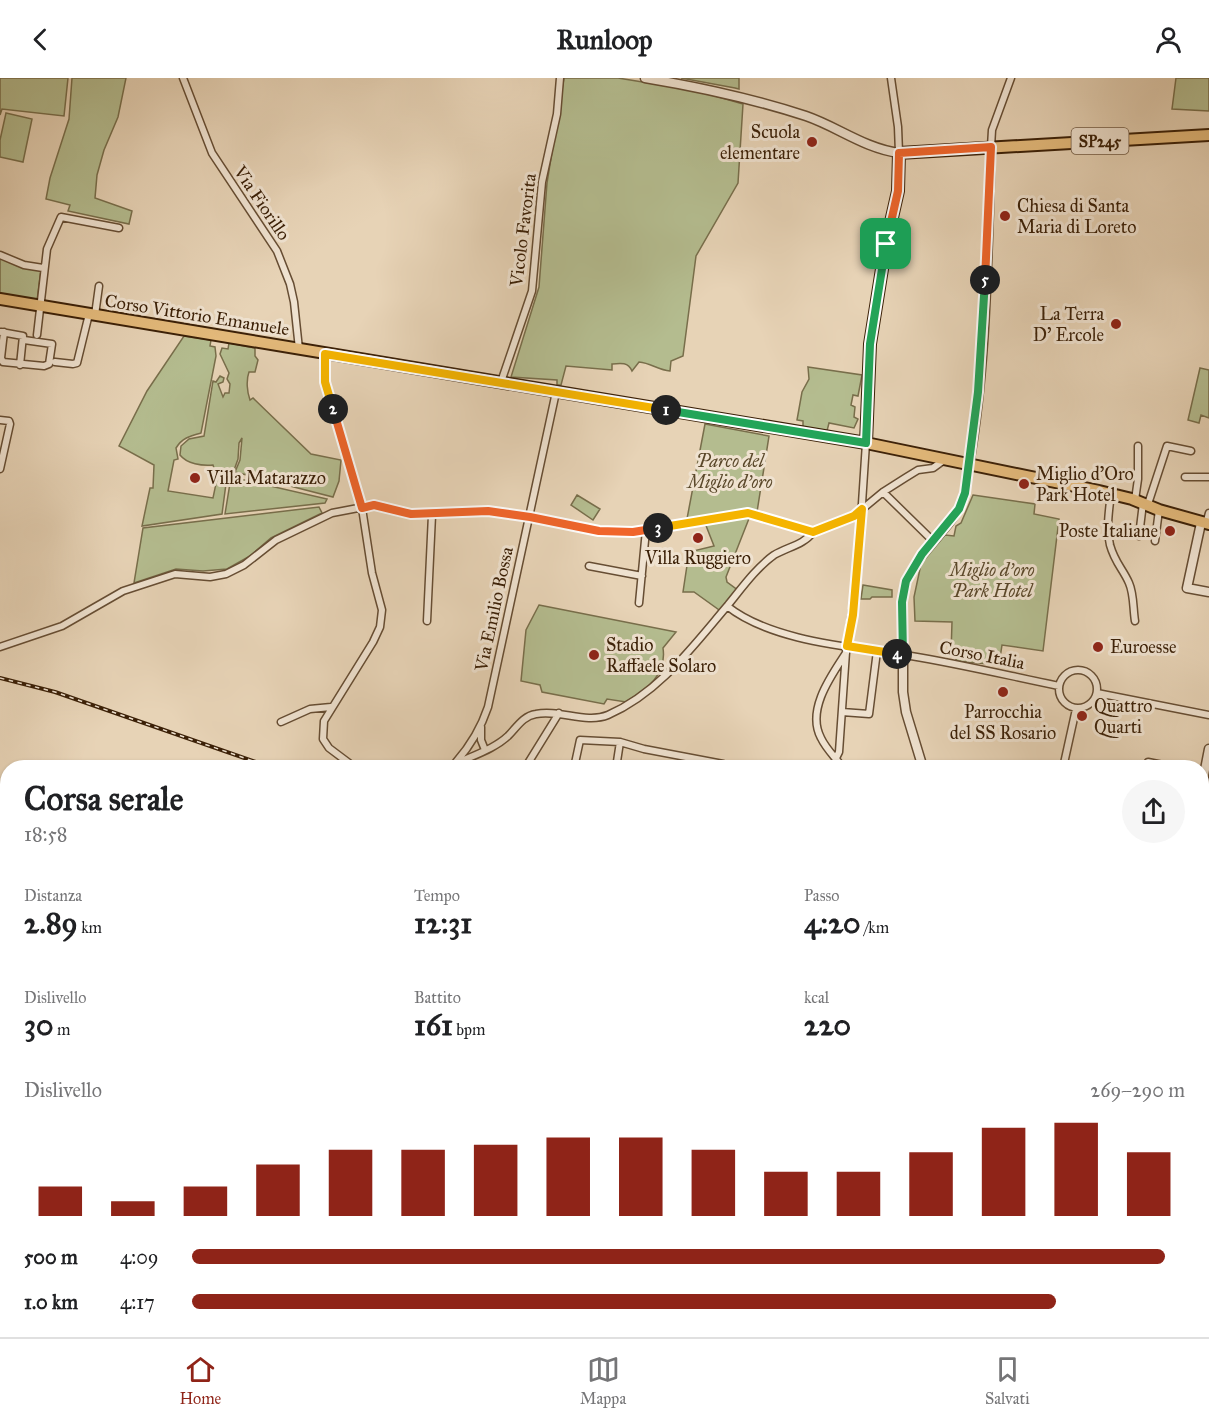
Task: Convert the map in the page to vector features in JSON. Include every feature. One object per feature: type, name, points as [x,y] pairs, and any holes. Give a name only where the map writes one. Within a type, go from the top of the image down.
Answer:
[{"type":"main road","name":"SP245","points":[[899,153],[1209,135]]},
{"type":"main road","points":[[866,443],[870,344],[886,244],[898,191],[899,153]]},
{"type":"main road","name":"Corso Vittorio Emanuele","points":[[0,299],[866,443],[1111,493],[1142,502],[1159,510],[1206,521]]},
{"type":"street","name":"Via Fiorillo","points":[[183,78],[212,153],[277,251],[290,284],[299,349]]},
{"type":"street","name":"Vicolo Favorita","points":[[501,382],[532,291],[542,182],[557,114],[560,78]]},
{"type":"street","name":"SP245","points":[[645,78],[699,86],[808,117],[879,150],[899,153]]},
{"type":"street","points":[[891,78],[899,153]]},
{"type":"street","points":[[921,760],[906,712],[903,692],[903,593],[913,567],[954,517],[963,501],[981,362],[992,130],[1011,78]]},
{"type":"street","points":[[37,335],[43,268],[47,249],[61,217],[119,228]]},
{"type":"street","points":[[0,255],[24,265],[43,268]]},
{"type":"street","points":[[92,315],[99,286]]},
{"type":"street","name":"Corso Vittorio Emanuele","points":[[55,362],[77,363],[92,315]]},
{"type":"street","points":[[20,364],[24,340],[21,334],[2,332],[2,361],[5,363],[47,366],[52,349],[50,343],[24,340]]},
{"type":"street","points":[[325,354],[325,382],[362,508],[372,573],[382,610],[380,627],[324,721],[323,739],[329,748],[345,760]]},
{"type":"street","name":"Via Emilio Bossa","points":[[456,760],[481,727],[488,707],[556,392]]},
{"type":"street","points":[[0,420],[10,423],[0,470]]},
{"type":"street","points":[[846,649],[818,705],[816,720],[821,739],[836,758],[839,752],[846,649],[855,597],[866,443]]},
{"type":"street","points":[[1138,446],[1138,479],[1142,502],[1139,536]]},
{"type":"street","points":[[1142,502],[1167,446],[1191,451]]},
{"type":"street","points":[[463,760],[507,737],[525,718],[534,714],[559,713],[602,717],[660,684],[693,648],[743,586],[774,555],[798,544],[813,532],[854,516],[884,492],[918,470],[933,468],[945,459]]},
{"type":"street","points":[[1185,477],[1209,477]]},
{"type":"street","points":[[884,492],[933,541]]},
{"type":"street","points":[[1111,493],[1107,528],[1116,563],[1129,582],[1135,621]]},
{"type":"street","points":[[0,647],[62,626],[123,591],[175,574],[210,577],[226,574],[244,566],[276,540],[332,513],[374,505],[411,514],[488,511],[599,531],[633,532],[748,513],[813,532]]},
{"type":"street","points":[[1155,541],[1159,510]]},
{"type":"street","points":[[427,621],[432,514]]},
{"type":"street","points":[[1206,521],[1187,588],[1209,592]]},
{"type":"street","points":[[639,603],[646,530]]},
{"type":"street","points":[[589,566],[642,576]]},
{"type":"street","name":"Corso Italia","points":[[727,606],[765,628],[794,637],[846,649],[877,651],[1059,686]]},
{"type":"street","points":[[842,712],[870,714],[877,651]]},
{"type":"street","points":[[1083,671],[1094,679],[1097,693],[1094,701],[1088,706],[1076,709],[1063,702],[1059,694],[1059,686],[1070,672],[1083,671]]},
{"type":"street","points":[[1097,693],[1209,715]]},
{"type":"street","points":[[281,722],[310,709],[331,707]]},
{"type":"street","points":[[1065,760],[1076,709]]},
{"type":"street","points":[[530,760],[559,713]]},
{"type":"street","name":"Via Emilio Bossa","points":[[481,727],[482,751]]},
{"type":"street","points":[[474,738],[475,747],[482,751]]},
{"type":"street","points":[[575,760],[579,740],[620,742],[702,760]]},
{"type":"street","points":[[617,760],[620,742]]},
{"type":"green space","points":[[0,78],[68,78],[64,116],[2,109],[0,115]]},
{"type":"green space","points":[[72,78],[126,78],[118,117],[104,150],[97,175],[95,198],[132,211],[129,224],[68,211],[70,205],[46,199],[50,178],[69,119]]},
{"type":"green space","points":[[564,78],[618,78],[698,91],[743,104],[738,183],[696,256],[683,356],[671,361],[670,371],[639,362],[632,371],[621,363],[612,364],[612,370],[566,366],[561,385],[557,385],[557,380],[511,377],[539,287],[547,183]]},
{"type":"green space","points":[[681,78],[739,78],[739,89],[735,88]]},
{"type":"green space","points":[[1176,78],[1209,78],[1209,111],[1172,109]]},
{"type":"green space","points":[[6,113],[32,119],[23,162],[0,157],[0,140]]},
{"type":"green space","points":[[0,257],[41,270],[37,301],[0,294]]},
{"type":"green space","points":[[184,336],[211,340],[210,346],[215,347],[216,356],[201,433],[190,436],[176,448],[178,459],[174,460],[168,491],[213,498],[218,474],[227,476],[222,514],[142,526],[150,488],[153,488],[154,465],[119,446],[147,391]]},
{"type":"green space","points":[[229,343],[255,348],[255,356],[258,360],[255,372],[249,372],[247,379],[250,400],[253,398],[311,454],[341,460],[339,481],[333,497],[235,472],[240,460],[242,438],[233,473],[214,468],[213,465],[191,462],[180,455],[181,446],[189,439],[204,436],[213,381],[216,382],[220,376],[224,378],[223,382],[218,384],[223,397],[225,393],[229,393],[230,384],[227,379],[229,373],[220,354],[222,348],[228,349]]},
{"type":"green space","points":[[808,367],[862,375],[858,396],[853,395],[851,405],[855,407],[854,417],[858,419],[854,428],[829,423],[827,431],[803,427],[803,421],[797,420],[802,392],[809,379]]},
{"type":"green space","points":[[1200,368],[1209,370],[1209,418],[1201,415],[1199,423],[1188,420]]},
{"type":"green space","name":"Parco del Miglio d'oro","points":[[705,424],[769,436],[757,512],[738,513],[686,524]]},
{"type":"green space","points":[[231,477],[327,499],[325,503],[225,514]]},
{"type":"green space","points":[[577,495],[600,509],[593,520],[571,505]]},
{"type":"green space","name":"Miglio d'oro Park Hotel","points":[[973,495],[1035,504],[1034,514],[1059,519],[1043,651],[1002,645],[999,665],[956,661],[956,656],[951,654],[952,622],[915,621],[914,597],[921,564],[945,535],[954,536],[956,526],[961,523]]},
{"type":"green space","points":[[319,507],[322,513],[271,538],[250,556],[227,569],[203,571],[176,569],[134,583],[143,528]]},
{"type":"green space","name":"Villa Ruggiero","points":[[750,516],[726,577],[727,582],[739,591],[722,612],[694,592],[683,592],[689,552],[714,546],[705,523]]},
{"type":"green space","points":[[863,585],[892,590],[892,597],[861,599]]},
{"type":"green space","name":"Stadio Raffaele Solaro","points":[[539,605],[676,632],[663,648],[659,674],[641,692],[626,702],[607,699],[604,704],[542,692],[540,685],[521,681],[526,630]]},
{"type":"railway","points":[[0,678],[55,692],[250,760]]},
{"type":"place","name":"Scuola elementare","points":[[812,142]]},
{"type":"place","name":"Chiesa di Santa Maria di Loreto","points":[[1005,216]]},
{"type":"place","name":"La Terra D' Ercole","points":[[1116,324]]},
{"type":"place","name":"Villa Matarazzo","points":[[195,478]]},
{"type":"place","name":"Miglio d'Oro Park Hotel","points":[[1024,484]]},
{"type":"place","name":"Poste Italiane","points":[[1170,531]]},
{"type":"place","name":"Villa Ruggiero","points":[[698,538]]},
{"type":"place","name":"Euroesse","points":[[1098,647]]},
{"type":"place","name":"Stadio Raffaele Solaro","points":[[594,655]]},
{"type":"place","name":"Parrocchia del SS Rosario","points":[[1003,692]]},
{"type":"place","name":"Quattro Quarti","points":[[1082,716]]},
{"type":"route","points":[[991,147],[985,297],[978,392],[965,493],[954,517],[922,554],[906,581],[902,602],[903,656],[847,646],[857,579],[862,509],[854,516],[813,532],[748,513],[633,532],[599,531],[488,511],[411,514],[374,505],[362,508],[325,382],[325,354],[866,443],[870,344],[886,244],[898,191],[899,153],[991,147]]}]
